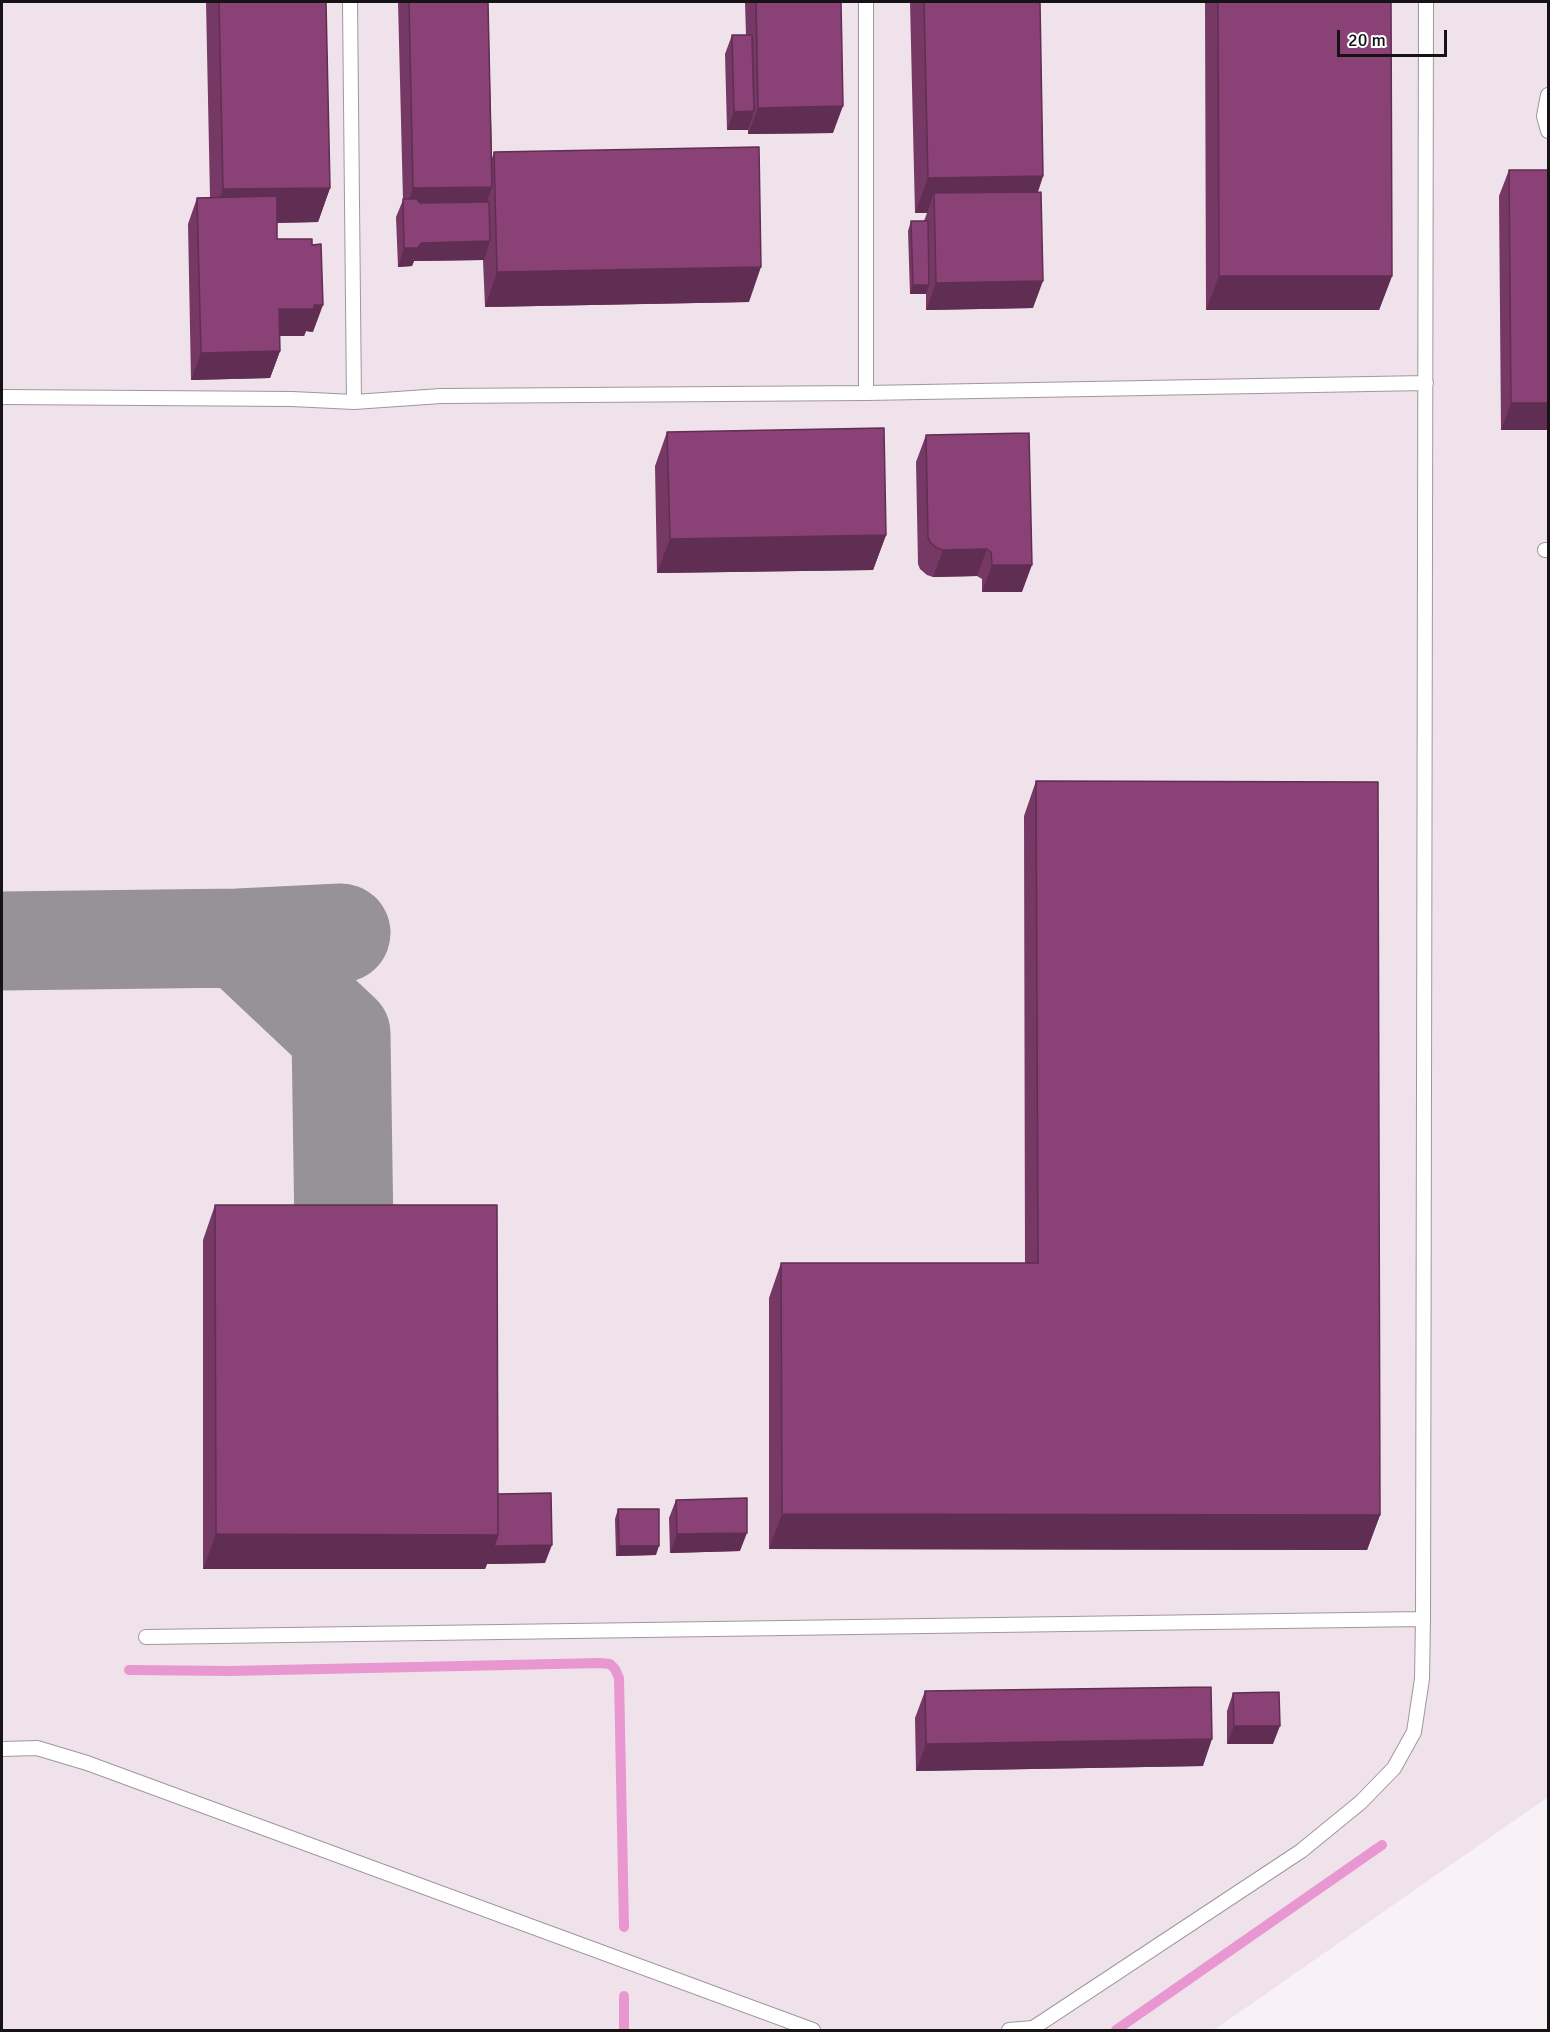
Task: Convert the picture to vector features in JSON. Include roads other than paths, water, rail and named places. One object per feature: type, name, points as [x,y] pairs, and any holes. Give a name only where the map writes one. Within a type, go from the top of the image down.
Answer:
[{"type":"lane","points":[[350,2],[354,402]]},
{"type":"lane","points":[[866,2],[866,393]]},
{"type":"lane","points":[[1008,2031],[1031,2029],[1301,1851],[1361,1802],[1394,1768],[1414,1732],[1422,1679],[1423,1619],[1426,2]]},
{"type":"lane","points":[[1548,95],[1544,116],[1548,131]]},
{"type":"lane","points":[[2,397],[292,399],[354,402],[441,396],[866,393],[1426,383]]},
{"type":"lane","points":[[147,1636],[1423,1619]]},
{"type":"lane","points":[[2,1749],[36,1748],[87,1763],[813,2031]]},
{"type":"waterway","points":[[129,1670],[230,1671],[610,1664],[619,1678],[624,1927]]},
{"type":"waterway","points":[[1116,2030],[1382,1845]]},
{"type":"waterway","points":[[624,1996],[624,2030]]}]
